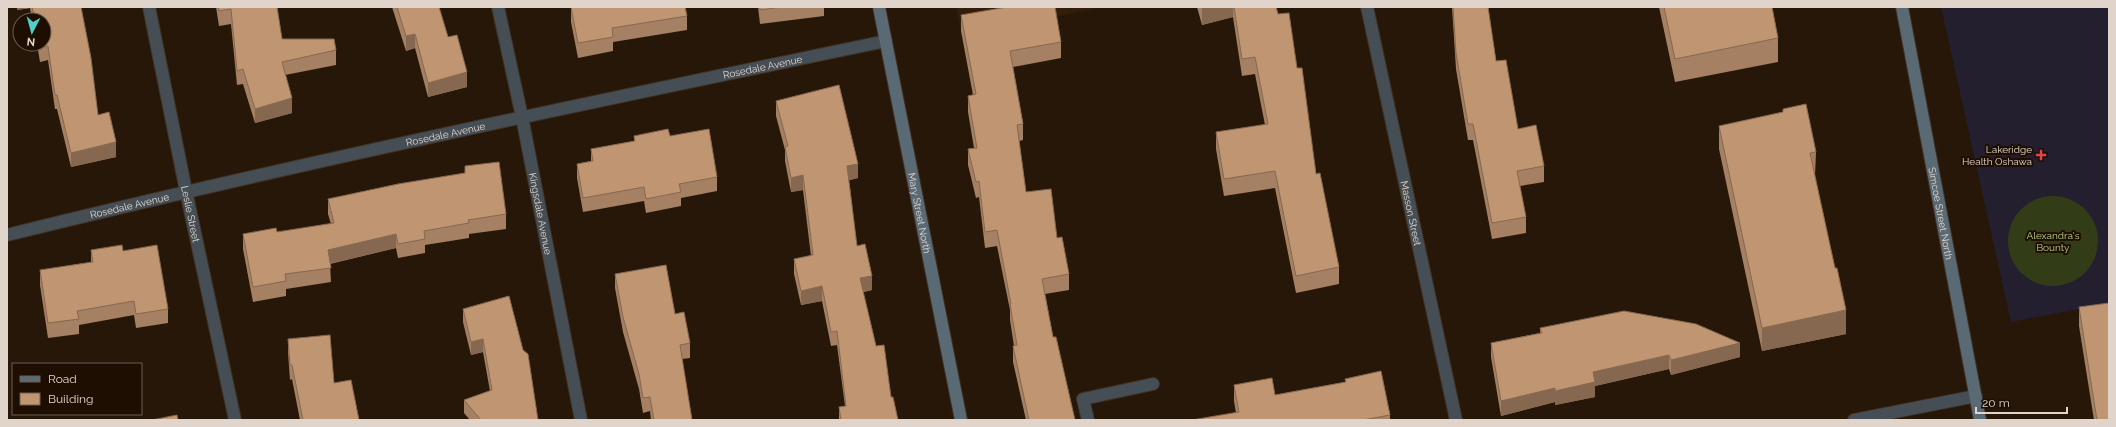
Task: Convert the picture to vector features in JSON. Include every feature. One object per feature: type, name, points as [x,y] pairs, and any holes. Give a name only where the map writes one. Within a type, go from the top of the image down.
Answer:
[{"type":"street","name":"Leslie Street","points":[[149,7],[186,191],[235,420]]},
{"type":"street","name":"Kingsdale Avenue","points":[[498,7],[522,117],[581,420]]},
{"type":"street","name":"Mary Street North","points":[[879,7],[961,420]]},
{"type":"street","name":"Masson Street","points":[[1367,7],[1456,420]]},
{"type":"street","name":"Simcoe Street North","points":[[1902,7],[1980,420]]},
{"type":"street","name":"Rosedale Avenue","points":[[7,235],[186,191],[522,117],[886,41]]},
{"type":"street","points":[[1088,420],[1083,399],[1153,384]]},
{"type":"street","points":[[1854,420],[1976,396]]},
{"type":"shaded area","points":[[956,7],[1104,7],[962,35]]},
{"type":"shaded area","name":"Lakeridge Health Oshawa","points":[[1941,7],[2109,7],[2109,303],[2011,322]]},
{"type":"green space","name":"Alexandra's Bounty","points":[[2053,196],[2070,199],[2085,209],[2095,224],[2098,241],[2095,258],[2085,273],[2070,283],[2053,286],[2036,283],[2021,273],[2011,258],[2008,241],[2011,224],[2021,209],[2036,199]]},
{"type":"building","points":[[32,7],[81,7],[91,58],[98,115],[109,112],[116,142],[71,153],[57,95],[55,95],[49,52],[52,52],[52,12],[33,12]]},
{"type":"building","points":[[218,7],[277,7],[282,39],[334,39],[336,50],[282,62],[292,98],[255,109],[243,69],[237,71],[231,9],[219,11]]},
{"type":"building","points":[[397,7],[439,7],[448,37],[457,35],[467,72],[428,83],[415,34],[406,36]]},
{"type":"building","points":[[571,7],[685,7],[687,16],[612,28],[613,37],[578,43]]},
{"type":"building","points":[[760,7],[782,7],[760,10]]},
{"type":"building","points":[[1007,7],[1055,7],[1061,42],[1010,51],[1023,124],[1017,125],[1026,192],[1051,189],[1057,238],[1062,237],[1069,274],[1042,279],[1053,337],[1056,337],[1075,420],[1029,420],[1013,346],[1017,345],[997,230],[985,232],[979,181],[976,182],[968,149],[977,148],[968,96],[976,94],[961,15]]},
{"type":"building","points":[[1234,7],[1276,7],[1278,14],[1289,13],[1297,68],[1302,68],[1316,174],[1320,173],[1339,267],[1296,276],[1275,171],[1224,179],[1216,132],[1268,124],[1255,57],[1242,59]]},
{"type":"building","points":[[1453,7],[1488,7],[1496,61],[1506,60],[1518,129],[1536,125],[1544,166],[1517,171],[1526,217],[1492,223],[1473,124],[1468,124],[1456,53]]},
{"type":"building","points":[[1664,7],[1772,7],[1778,38],[1675,59]]},
{"type":"building","points":[[839,85],[858,164],[847,166],[857,246],[865,244],[872,276],[860,278],[876,346],[884,345],[891,397],[893,397],[898,420],[841,420],[839,407],[846,406],[837,331],[831,332],[822,286],[801,291],[794,259],[813,255],[803,175],[791,178],[785,147],[788,146],[776,101]]},
{"type":"building","points":[[1806,104],[1816,152],[1810,153],[1835,268],[1837,268],[1846,310],[1762,328],[1719,126],[1783,112],[1783,109]]},
{"type":"building","points":[[668,129],[670,136],[709,129],[717,177],[679,184],[681,192],[646,199],[644,187],[583,198],[577,164],[593,161],[591,149],[635,141],[634,136]]},
{"type":"building","points":[[499,162],[506,214],[468,220],[469,223],[424,231],[425,239],[398,244],[396,234],[328,250],[331,268],[285,274],[286,281],[253,287],[243,234],[276,228],[277,232],[334,223],[328,199],[398,184],[465,173],[465,166]]},
{"type":"building","points":[[122,245],[123,251],[157,245],[168,309],[136,314],[134,301],[77,311],[79,319],[48,323],[40,270],[93,262],[91,250]]},
{"type":"building","points":[[666,265],[675,314],[684,312],[690,343],[680,345],[692,420],[654,420],[650,397],[643,398],[639,374],[623,317],[615,274]]},
{"type":"building","points":[[509,296],[523,350],[528,354],[538,420],[481,420],[464,400],[492,390],[483,339],[471,342],[463,309]]},
{"type":"building","points":[[2109,303],[2109,420],[2097,420],[2079,307]]},
{"type":"building","points":[[1624,311],[1696,324],[1740,343],[1671,360],[1669,355],[1593,372],[1595,382],[1555,391],[1555,388],[1501,401],[1491,343],[1542,333],[1540,328]]},
{"type":"building","points":[[330,335],[334,383],[351,380],[359,420],[303,420],[292,365],[290,365],[288,339]]},
{"type":"building","points":[[1381,371],[1390,415],[1363,420],[1192,420],[1239,412],[1234,385],[1272,378],[1275,395],[1346,382],[1345,379]]},
{"type":"building","points":[[177,415],[178,420],[152,420]]},
{"type":"place","name":"Lakeridge Health Oshawa","points":[[2041,155]]}]
